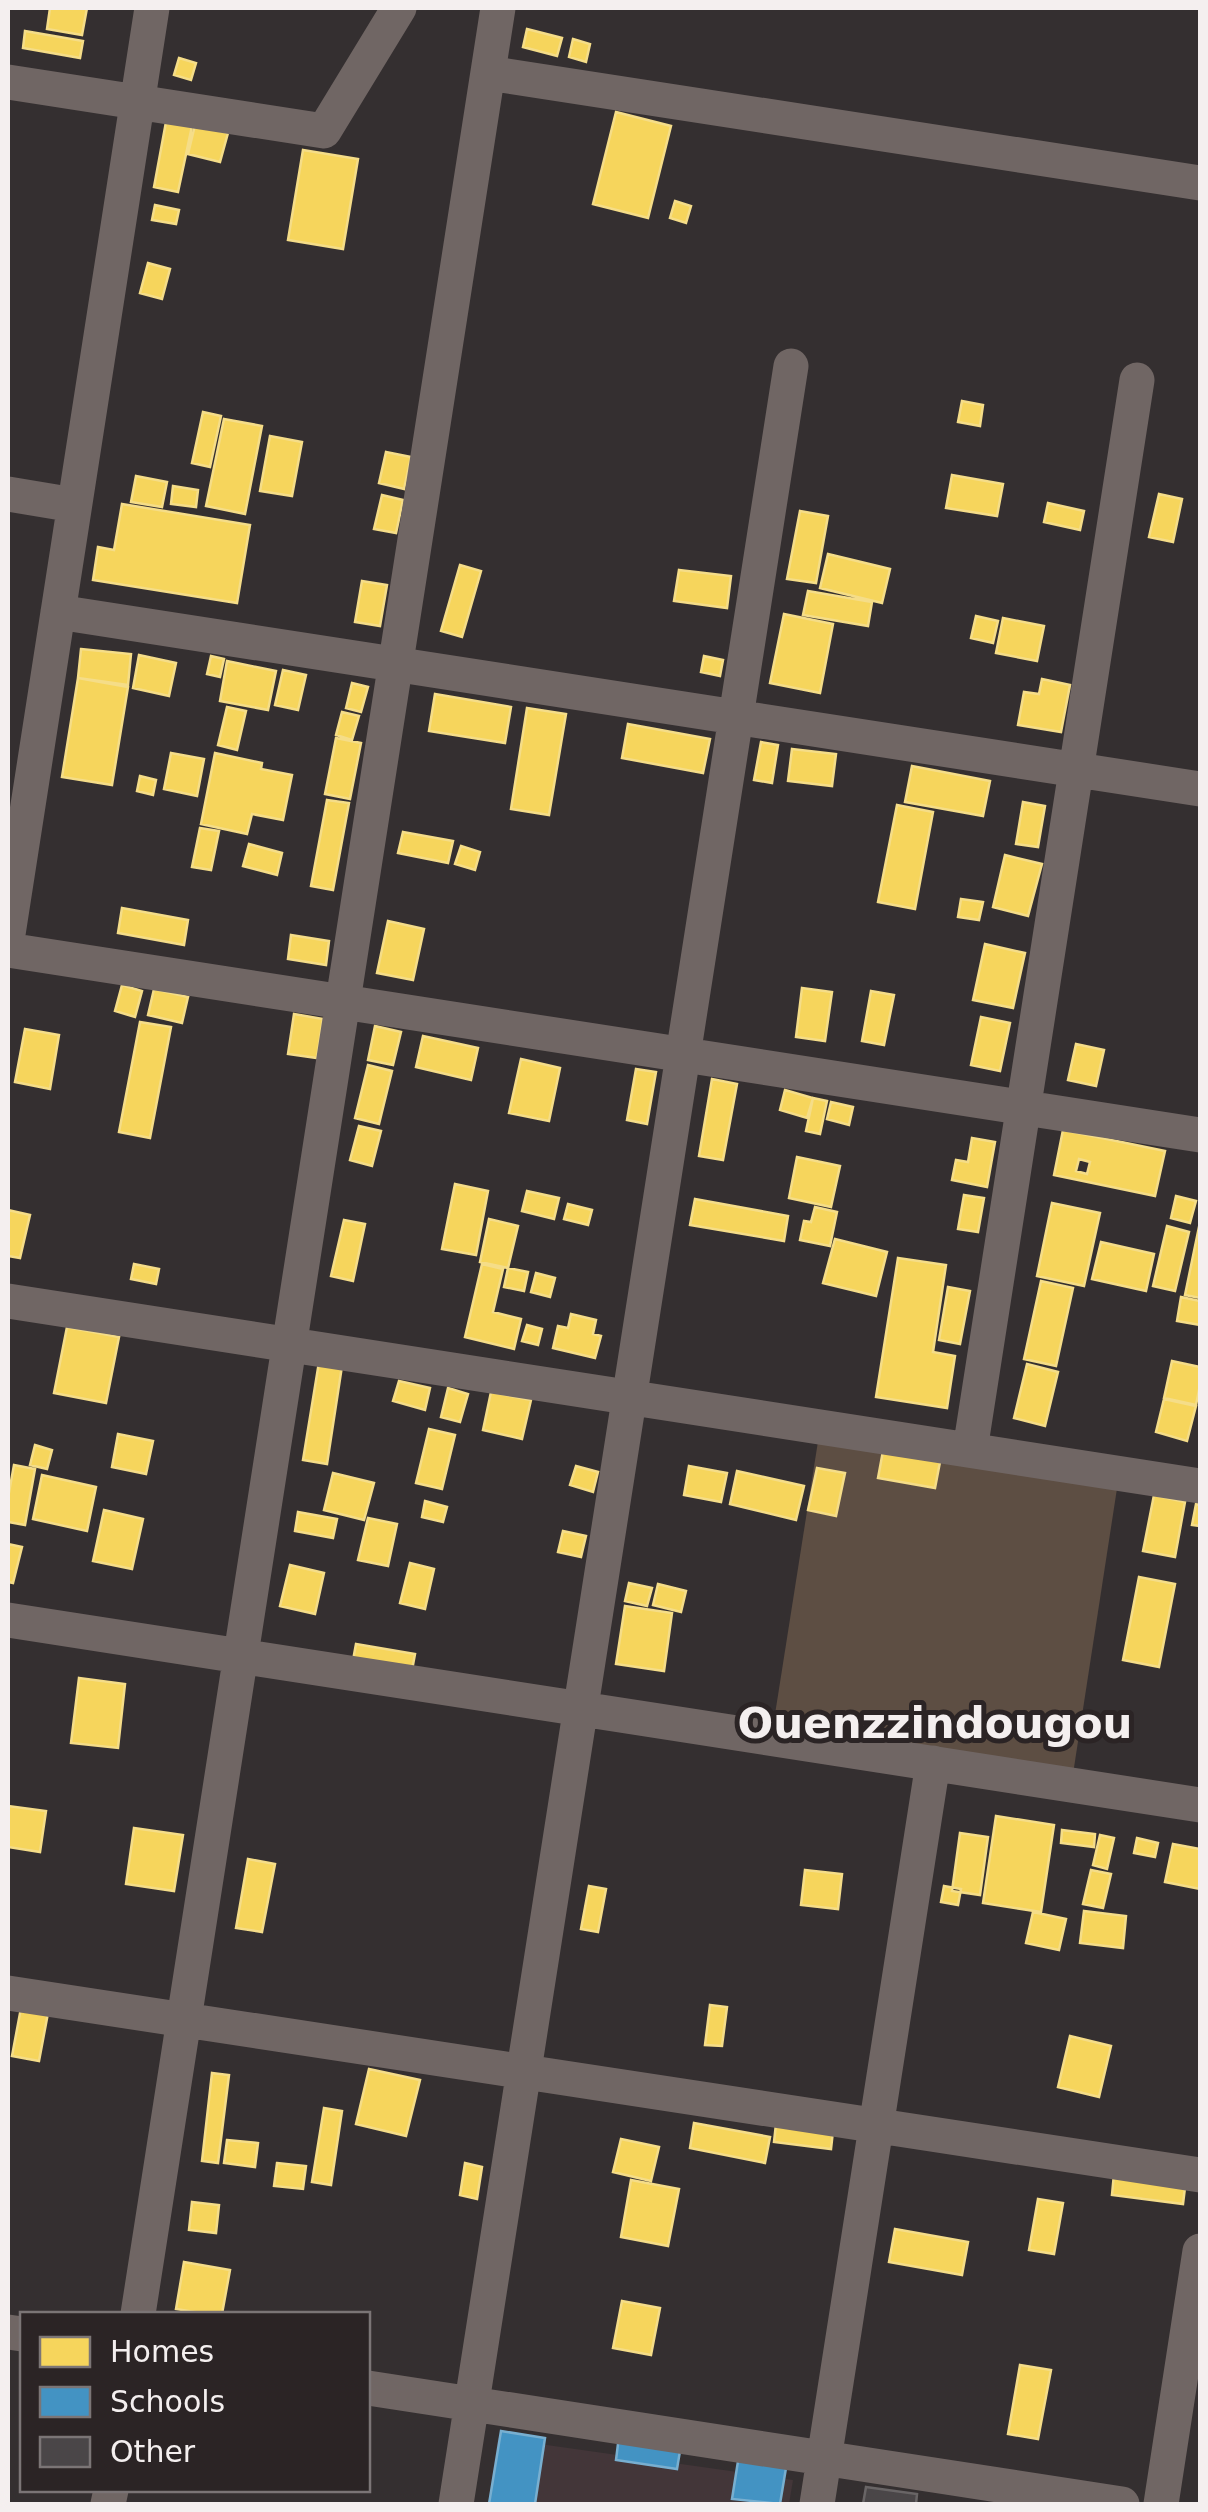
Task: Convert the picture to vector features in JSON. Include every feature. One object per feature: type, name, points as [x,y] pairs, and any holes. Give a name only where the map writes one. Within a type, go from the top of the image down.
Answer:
[{"type":"street","points":[[8,934],[152,8]]},
{"type":"street","points":[[8,82],[324,131],[399,8]]},
{"type":"street","points":[[138,2312],[498,8]]},
{"type":"street","points":[[488,73],[1200,183]]},
{"type":"street","points":[[456,2504],[791,366]]},
{"type":"street","points":[[970,1450],[1137,380]]},
{"type":"street","points":[[8,494],[74,505]]},
{"type":"street","points":[[58,612],[1200,789]]},
{"type":"street","points":[[8,950],[1200,1135]]},
{"type":"street","points":[[8,1301],[1200,1486]]},
{"type":"street","points":[[8,1620],[1200,1804]]},
{"type":"street","points":[[817,2504],[933,1763]]},
{"type":"street","points":[[8,1993],[1200,2175]]},
{"type":"street","points":[[1160,2504],[1200,2251]]},
{"type":"street","points":[[370,2388],[1122,2504]]},
{"type":"shaded area","points":[[819,1435],[1118,1482],[1073,1774],[773,1727]]},
{"type":"shaded area","points":[[498,2438],[793,2480],[789,2504],[488,2504]]},
{"type":"building: Homes","points":[[50,8],[87,8],[82,35],[47,29]]},
{"type":"building: Homes","points":[[527,29],[562,38],[557,56],[523,47]]},
{"type":"building: Homes","points":[[25,31],[83,41],[80,58],[23,48]]},
{"type":"building: Homes","points":[[573,39],[590,44],[586,62],[569,57]]},
{"type":"building: Homes","points":[[179,58],[196,63],[191,80],[174,75]]},
{"type":"building: Homes","points":[[616,112],[671,126],[648,218],[593,204]]},
{"type":"building: Homes","points":[[166,122],[192,126],[178,192],[154,187]]},
{"type":"building: Homes","points":[[195,125],[228,133],[220,162],[188,154]]},
{"type":"building: Homes","points":[[303,150],[358,159],[343,249],[288,240]]},
{"type":"building: Homes","points":[[675,201],[691,206],[686,223],[670,218]]},
{"type":"building: Homes","points":[[155,205],[179,210],[176,224],[152,220]]},
{"type":"building: Homes","points":[[148,263],[170,269],[162,299],[140,293]]},
{"type":"building: Homes","points":[[962,401],[983,405],[980,426],[958,422]]},
{"type":"building: Homes","points":[[203,412],[221,416],[210,467],[192,463]]},
{"type":"building: Homes","points":[[224,419],[262,426],[245,514],[206,506]]},
{"type":"building: Homes","points":[[270,436],[302,442],[292,496],[260,491]]},
{"type":"building: Homes","points":[[386,452],[411,457],[404,489],[379,483]]},
{"type":"building: Homes","points":[[952,475],[1003,484],[997,516],[946,508]]},
{"type":"building: Homes","points":[[136,476],[167,482],[162,507],[131,502]]},
{"type":"building: Homes","points":[[173,486],[198,490],[196,507],[171,504]]},
{"type":"building: Homes","points":[[1159,494],[1182,499],[1173,542],[1149,537]]},
{"type":"building: Homes","points":[[382,495],[403,500],[396,533],[374,529]]},
{"type":"building: Homes","points":[[1048,503],[1084,511],[1080,530],[1044,522]]},
{"type":"building: Homes","points":[[122,504],[250,525],[237,603],[93,580],[98,547],[114,550]]},
{"type":"building: Homes","points":[[800,511],[828,516],[816,583],[787,579]]},
{"type":"building: Homes","points":[[828,554],[890,569],[882,603],[820,588]]},
{"type":"building: Homes","points":[[460,565],[481,571],[462,637],[441,631]]},
{"type":"building: Homes","points":[[679,570],[731,576],[727,608],[674,601]]},
{"type":"building: Homes","points":[[362,581],[387,585],[380,626],[355,622]]},
{"type":"building: Homes","points":[[808,591],[872,602],[868,626],[803,615]]},
{"type":"building: Homes","points":[[784,614],[833,624],[820,693],[770,683]]},
{"type":"building: Homes","points":[[976,616],[998,621],[993,643],[971,638]]},
{"type":"building: Homes","points":[[1003,618],[1044,626],[1037,661],[996,653]]},
{"type":"building: Homes","points":[[81,649],[131,654],[128,685],[78,678]]},
{"type":"building: Homes","points":[[139,655],[176,663],[169,696],[133,688]]},
{"type":"building: Homes","points":[[211,656],[224,659],[220,677],[207,674]]},
{"type":"building: Homes","points":[[704,656],[723,660],[720,676],[701,672]]},
{"type":"building: Homes","points":[[227,661],[276,671],[268,710],[220,701]]},
{"type":"building: Homes","points":[[283,670],[306,675],[298,710],[275,705]]},
{"type":"building: Homes","points":[[78,678],[128,687],[112,785],[62,777]]},
{"type":"building: Homes","points":[[1042,679],[1070,685],[1061,732],[1018,725],[1024,692],[1039,694]]},
{"type":"building: Homes","points":[[352,683],[368,687],[361,712],[346,708]]},
{"type":"building: Homes","points":[[435,694],[511,707],[505,743],[429,731]]},
{"type":"building: Homes","points":[[227,707],[246,711],[237,750],[218,745]]},
{"type":"building: Homes","points":[[527,708],[566,714],[549,815],[511,809]]},
{"type":"building: Homes","points":[[342,712],[359,716],[352,740],[336,735]]},
{"type":"building: Homes","points":[[628,724],[710,739],[703,773],[622,758]]},
{"type":"building: Homes","points":[[336,738],[361,743],[350,799],[325,794]]},
{"type":"building: Homes","points":[[761,742],[778,745],[772,783],[754,780]]},
{"type":"building: Homes","points":[[792,749],[836,754],[832,786],[788,781]]},
{"type":"building: Homes","points":[[171,753],[204,759],[197,796],[164,789]]},
{"type":"building: Homes","points":[[215,753],[262,763],[261,769],[292,775],[283,820],[252,814],[247,834],[201,824]]},
{"type":"building: Homes","points":[[912,766],[990,781],[983,816],[905,802]]},
{"type":"building: Homes","points":[[140,776],[156,780],[153,795],[137,791]]},
{"type":"building: Homes","points":[[327,800],[349,803],[333,890],[311,886]]},
{"type":"building: Homes","points":[[1023,802],[1045,806],[1038,847],[1016,844]]},
{"type":"building: Homes","points":[[897,805],[933,812],[915,909],[878,902]]},
{"type":"building: Homes","points":[[200,828],[219,831],[211,870],[192,867]]},
{"type":"building: Homes","points":[[403,832],[453,841],[448,863],[398,853]]},
{"type":"building: Homes","points":[[249,844],[282,853],[277,875],[243,866]]},
{"type":"building: Homes","points":[[461,846],[480,852],[475,870],[455,864]]},
{"type":"building: Homes","points":[[1005,855],[1042,864],[1028,916],[993,907]]},
{"type":"building: Homes","points":[[961,899],[983,902],[979,920],[958,917]]},
{"type":"building: Homes","points":[[122,908],[188,920],[184,945],[118,933]]},
{"type":"building: Homes","points":[[388,921],[424,929],[413,980],[377,973]]},
{"type":"building: Homes","points":[[291,935],[329,941],[326,965],[288,959]]},
{"type":"building: Homes","points":[[985,944],[1025,953],[1013,1008],[973,1000]]},
{"type":"building: Homes","points":[[122,985],[142,991],[135,1017],[115,1011]]},
{"type":"building: Homes","points":[[802,988],[832,992],[825,1041],[796,1037]]},
{"type":"building: Homes","points":[[154,989],[188,997],[182,1023],[148,1015]]},
{"type":"building: Homes","points":[[871,991],[894,995],[884,1045],[862,1041]]},
{"type":"building: Homes","points":[[294,1014],[323,1019],[317,1058],[288,1054]]},
{"type":"building: Homes","points":[[981,1017],[1010,1023],[1000,1071],[971,1065]]},
{"type":"building: Homes","points":[[140,1022],[171,1027],[150,1138],[119,1132]]},
{"type":"building: Homes","points":[[375,1026],[401,1032],[393,1065],[368,1060]]},
{"type":"building: Homes","points":[[25,1029],[59,1035],[50,1089],[15,1082]]},
{"type":"building: Homes","points":[[423,1036],[478,1048],[471,1080],[416,1067]]},
{"type":"building: Homes","points":[[1076,1044],[1104,1050],[1096,1086],[1068,1080]]},
{"type":"building: Homes","points":[[521,1059],[560,1068],[549,1121],[509,1113]]},
{"type":"building: Homes","points":[[368,1065],[392,1071],[379,1124],[355,1118]]},
{"type":"building: Homes","points":[[636,1069],[656,1072],[647,1124],[627,1120]]},
{"type":"building: Homes","points":[[712,1079],[737,1084],[723,1160],[699,1156]]},
{"type":"building: Homes","points":[[785,1090],[813,1098],[807,1118],[780,1110]]},
{"type":"building: Homes","points":[[813,1098],[827,1101],[820,1134],[806,1131]]},
{"type":"building: Homes","points":[[831,1102],[853,1107],[849,1125],[827,1119]]},
{"type":"building: Homes","points":[[359,1126],[381,1131],[372,1166],[350,1160]]},
{"type":"building: Homes","points":[[1063,1130],[1165,1151],[1155,1196],[1054,1175]],"holes":[[[1079,1159],[1090,1162],[1087,1174],[1076,1171]]]},
{"type":"building: Homes","points":[[972,1138],[995,1142],[987,1187],[952,1180],[956,1160],[968,1162]]},
{"type":"building: Homes","points":[[797,1157],[840,1166],[831,1207],[789,1198]]},
{"type":"building: Homes","points":[[455,1184],[488,1191],[476,1255],[442,1249]]},
{"type":"building: Homes","points":[[527,1191],[559,1198],[554,1219],[522,1211]]},
{"type":"building: Homes","points":[[964,1195],[984,1198],[978,1232],[958,1229]]},
{"type":"building: Homes","points":[[1176,1196],[1196,1201],[1190,1223],[1171,1218]]},
{"type":"building: Homes","points":[[695,1199],[788,1216],[784,1241],[690,1225]]},
{"type":"building: Homes","points":[[1052,1203],[1100,1213],[1084,1286],[1037,1276]]},
{"type":"building: Homes","points":[[568,1204],[592,1210],[588,1225],[564,1219]]},
{"type":"building: Homes","points":[[815,1207],[837,1212],[830,1246],[800,1240],[804,1221],[811,1222]]},
{"type":"building: Homes","points":[[8,1210],[30,1215],[20,1258],[8,1256]]},
{"type":"building: Homes","points":[[489,1219],[518,1226],[508,1268],[480,1262]]},
{"type":"building: Homes","points":[[344,1220],[365,1224],[353,1281],[331,1276]]},
{"type":"building: Homes","points":[[1200,1222],[1200,1298],[1185,1295]]},
{"type":"building: Homes","points":[[1167,1226],[1189,1232],[1175,1291],[1153,1286]]},
{"type":"building: Homes","points":[[835,1239],[887,1252],[876,1296],[823,1283]]},
{"type":"building: Homes","points":[[1101,1242],[1154,1254],[1146,1291],[1092,1279]]},
{"type":"building: Homes","points":[[898,1258],[946,1265],[933,1352],[955,1356],[947,1408],[876,1397]]},
{"type":"building: Homes","points":[[134,1264],[159,1269],[156,1284],[131,1279]]},
{"type":"building: Homes","points":[[482,1264],[503,1269],[493,1312],[521,1319],[514,1349],[465,1337]]},
{"type":"building: Homes","points":[[508,1268],[528,1272],[524,1291],[504,1287]]},
{"type":"building: Homes","points":[[536,1273],[555,1278],[550,1297],[531,1292]]},
{"type":"building: Homes","points":[[1041,1281],[1073,1288],[1056,1366],[1024,1359]]},
{"type":"building: Homes","points":[[948,1287],[970,1291],[960,1344],[939,1340]]},
{"type":"building: Homes","points":[[1181,1297],[1200,1301],[1200,1325],[1177,1321]]},
{"type":"building: Homes","points":[[571,1314],[596,1320],[593,1334],[601,1336],[595,1358],[553,1348],[558,1326],[568,1328]]},
{"type":"building: Homes","points":[[527,1325],[542,1329],[538,1345],[522,1341]]},
{"type":"building: Homes","points":[[67,1327],[119,1337],[106,1403],[54,1393]]},
{"type":"building: Homes","points":[[1172,1361],[1200,1367],[1196,1405],[1164,1398]]},
{"type":"building: Homes","points":[[319,1362],[342,1366],[327,1464],[303,1460]]},
{"type":"building: Homes","points":[[1027,1364],[1058,1372],[1045,1426],[1014,1418]]},
{"type":"building: Homes","points":[[399,1381],[430,1388],[425,1410],[393,1401]]},
{"type":"building: Homes","points":[[448,1388],[468,1394],[460,1422],[441,1417]]},
{"type":"building: Homes","points":[[491,1392],[531,1400],[522,1439],[483,1430]]},
{"type":"building: Homes","points":[[1164,1399],[1196,1406],[1187,1441],[1156,1432]]},
{"type":"building: Homes","points":[[429,1429],[455,1435],[442,1489],[416,1483]]},
{"type":"building: Homes","points":[[118,1434],[153,1441],[146,1474],[112,1467]]},
{"type":"building: Homes","points":[[35,1445],[52,1450],[47,1469],[30,1465]]},
{"type":"building: Homes","points":[[883,1451],[940,1462],[935,1488],[878,1478]]},
{"type":"building: Homes","points":[[14,1465],[35,1469],[25,1525],[8,1522]]},
{"type":"building: Homes","points":[[576,1466],[598,1472],[593,1492],[570,1485]]},
{"type":"building: Homes","points":[[689,1466],[727,1473],[721,1502],[684,1495]]},
{"type":"building: Homes","points":[[817,1468],[845,1473],[836,1516],[808,1510]]},
{"type":"building: Homes","points":[[737,1471],[804,1486],[796,1520],[730,1504]]},
{"type":"building: Homes","points":[[333,1473],[374,1483],[364,1520],[324,1510]]},
{"type":"building: Homes","points":[[42,1475],[96,1487],[87,1531],[33,1519]]},
{"type":"building: Homes","points":[[1154,1495],[1185,1502],[1175,1557],[1143,1551]]},
{"type":"building: Homes","points":[[425,1501],[447,1507],[443,1522],[422,1517]]},
{"type":"building: Homes","points":[[1196,1504],[1200,1505],[1200,1526],[1192,1525]]},
{"type":"building: Homes","points":[[104,1510],[143,1519],[132,1569],[93,1561]]},
{"type":"building: Homes","points":[[298,1512],[337,1519],[333,1538],[295,1531]]},
{"type":"building: Homes","points":[[368,1518],[397,1524],[388,1566],[358,1560]]},
{"type":"building: Homes","points":[[563,1531],[586,1536],[581,1557],[558,1552]]},
{"type":"building: Homes","points":[[8,1544],[22,1547],[13,1583],[8,1582]]},
{"type":"building: Homes","points":[[410,1563],[434,1569],[425,1609],[400,1603]]},
{"type":"building: Homes","points":[[290,1565],[324,1573],[315,1614],[280,1606]]},
{"type":"building: Homes","points":[[1139,1577],[1175,1584],[1159,1667],[1123,1660]]},
{"type":"building: Homes","points":[[629,1583],[652,1588],[647,1606],[625,1601]]},
{"type":"building: Homes","points":[[658,1584],[686,1591],[681,1612],[653,1605]]},
{"type":"building: Homes","points":[[625,1606],[672,1613],[664,1671],[616,1664]]},
{"type":"building: Homes","points":[[356,1644],[415,1654],[410,1681],[351,1671]]},
{"type":"building: Homes","points":[[79,1678],[125,1684],[118,1748],[71,1743]]},
{"type":"building: Homes","points":[[8,1806],[46,1811],[40,1852],[8,1847]]},
{"type":"building: Homes","points":[[996,1816],[1054,1825],[1041,1912],[983,1903]]},
{"type":"building: Homes","points":[[134,1828],[183,1835],[174,1891],[126,1884]]},
{"type":"building: Homes","points":[[1062,1830],[1095,1834],[1094,1847],[1061,1843]]},
{"type":"building: Homes","points":[[960,1833],[988,1837],[980,1895],[952,1891]]},
{"type":"building: Homes","points":[[1100,1835],[1114,1838],[1107,1869],[1093,1865]]},
{"type":"building: Homes","points":[[1137,1838],[1158,1843],[1155,1857],[1134,1853]]},
{"type":"building: Homes","points":[[1173,1844],[1200,1849],[1200,1889],[1165,1882]]},
{"type":"building: Homes","points":[[248,1859],[275,1864],[262,1932],[236,1928]]},
{"type":"building: Homes","points":[[805,1870],[842,1874],[838,1909],[801,1905]]},
{"type":"building: Homes","points":[[1091,1870],[1111,1874],[1103,1908],[1083,1904]]},
{"type":"building: Homes","points":[[589,1886],[606,1889],[598,1932],[581,1929]]},
{"type":"building: Homes","points":[[944,1886],[961,1889],[958,1905],[941,1902]]},
{"type":"building: Homes","points":[[1084,1911],[1126,1916],[1123,1948],[1080,1943]]},
{"type":"building: Homes","points":[[1033,1912],[1066,1919],[1059,1950],[1026,1943]]},
{"type":"building: Homes","points":[[710,2005],[727,2007],[722,2046],[705,2045]]},
{"type":"building: Homes","points":[[21,2008],[48,2013],[39,2061],[12,2056]]},
{"type":"building: Homes","points":[[1070,2036],[1111,2046],[1099,2097],[1058,2087]]},
{"type":"building: Homes","points":[[369,2069],[420,2080],[406,2136],[356,2124]]},
{"type":"building: Homes","points":[[212,2073],[229,2075],[218,2163],[202,2161]]},
{"type":"building: Homes","points":[[324,2108],[342,2111],[331,2185],[312,2182]]},
{"type":"building: Homes","points":[[777,2115],[834,2122],[831,2149],[774,2142]]},
{"type":"building: Homes","points":[[694,2123],[770,2137],[765,2163],[690,2148]]},
{"type":"building: Homes","points":[[621,2139],[659,2147],[651,2181],[613,2172]]},
{"type":"building: Homes","points":[[227,2140],[258,2143],[255,2167],[224,2163]]},
{"type":"building: Homes","points":[[277,2163],[306,2166],[303,2189],[274,2186]]},
{"type":"building: Homes","points":[[465,2163],[482,2167],[477,2199],[460,2195]]},
{"type":"building: Homes","points":[[1115,2163],[1187,2171],[1183,2204],[1112,2195]]},
{"type":"building: Homes","points":[[631,2180],[679,2189],[668,2246],[621,2237]]},
{"type":"building: Homes","points":[[1038,2199],[1063,2203],[1054,2254],[1029,2250]]},
{"type":"building: Homes","points":[[192,2202],[219,2205],[216,2233],[189,2230]]},
{"type":"building: Homes","points":[[895,2229],[968,2242],[962,2275],[889,2262]]},
{"type":"building: Homes","points":[[184,2262],[230,2270],[222,2312],[176,2309]]},
{"type":"building: Homes","points":[[622,2301],[660,2308],[651,2355],[613,2348]]},
{"type":"building: Homes","points":[[1020,2365],[1051,2370],[1038,2439],[1008,2434]]},
{"type":"building: Schools","points":[[501,2431],[545,2438],[535,2504],[489,2504]]},
{"type":"building: Schools","points":[[619,2436],[681,2445],[677,2469],[616,2460]]},
{"type":"building: Schools","points":[[739,2455],[787,2462],[780,2504],[732,2499]]},
{"type":"building: Other","points":[[866,2487],[917,2494],[916,2504],[863,2504]]},
{"type":"district","name":"Ouenzzindougou","points":[[935,1723]]}]
